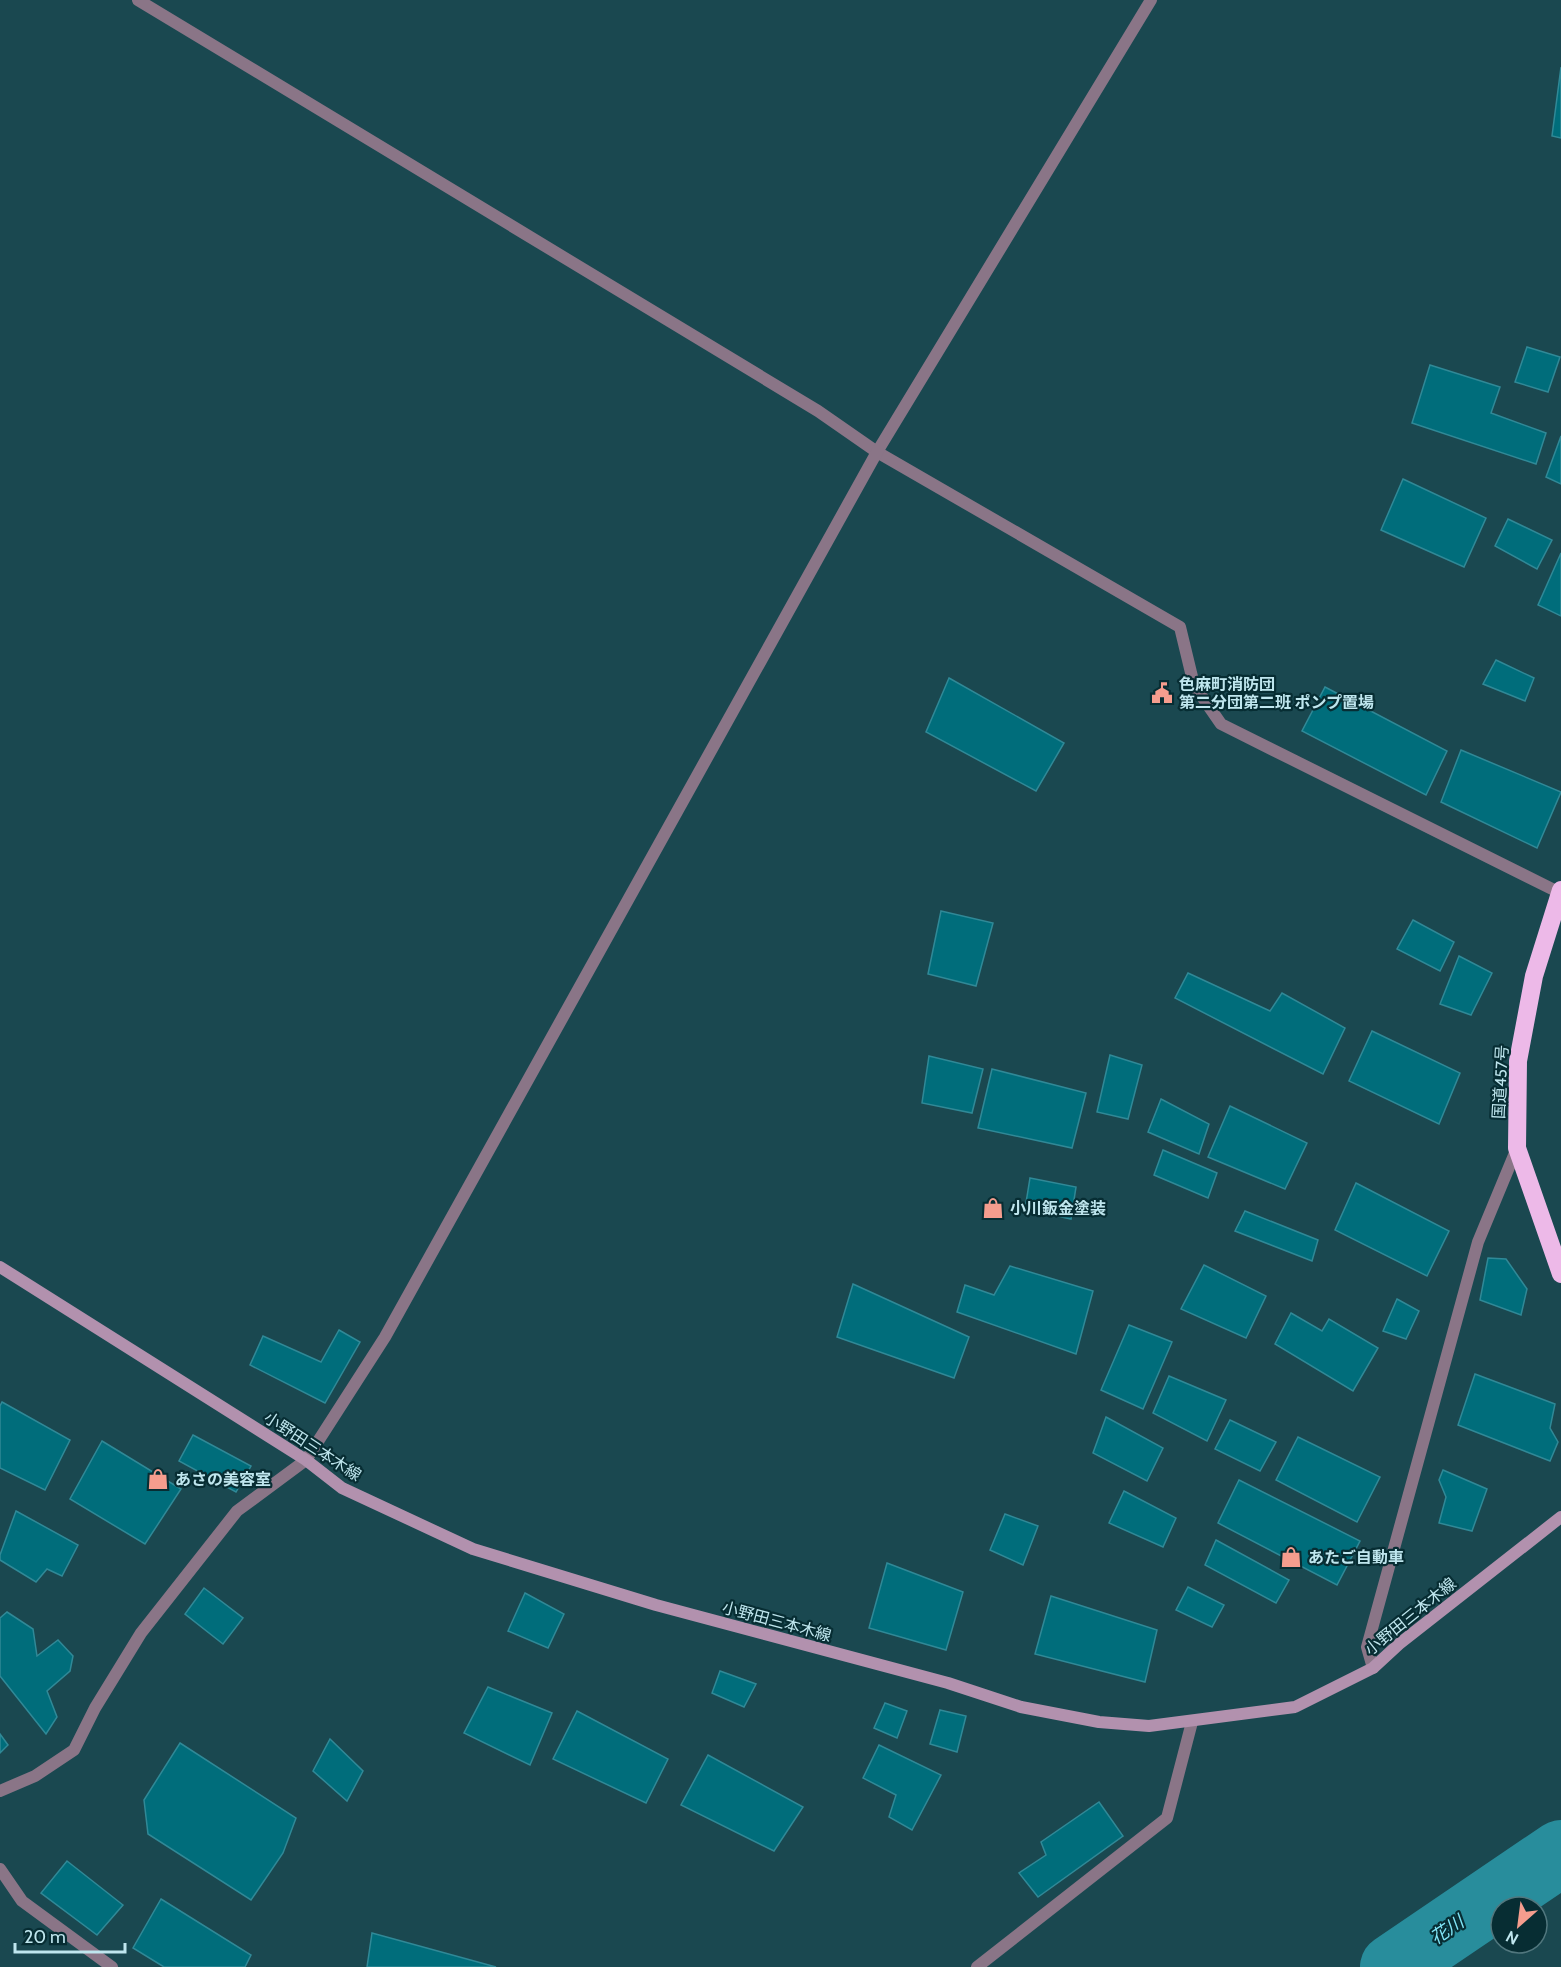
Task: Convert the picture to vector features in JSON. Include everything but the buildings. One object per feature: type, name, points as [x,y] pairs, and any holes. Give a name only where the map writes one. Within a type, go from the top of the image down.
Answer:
[{"type":"highway","name":"国道457号","points":[[1561,892],[1534,976],[1518,1061],[1517,1148],[1561,1274]]},
{"type":"main road","name":"小野田三本木線","points":[[0,1267],[306,1460],[342,1488],[473,1549],[656,1605],[948,1683],[1021,1707],[1099,1722],[1149,1726],[1295,1707],[1373,1668],[1400,1644],[1561,1517]]},
{"type":"street","points":[[138,0],[818,411],[878,453],[1180,627],[1194,685],[1221,724],[1561,892]]},
{"type":"street","points":[[0,1791],[35,1776],[74,1750],[95,1708],[141,1634],[237,1511],[306,1460],[385,1337],[878,453],[1151,0]]},
{"type":"street","points":[[1373,1668],[1366,1647],[1475,1254],[1517,1148]]},
{"type":"street","points":[[977,1967],[1167,1818],[1191,1722]]},
{"type":"street","points":[[0,1869],[22,1901],[112,1967]]},
{"type":"waterway","name":"花川","points":[[1393,1967],[1561,1853]]},
{"type":"place","name":"色麻町消防団 第二分団第二班 ポンプ置場","points":[[1162,693]]},
{"type":"place","name":"小川鈑金塗装","points":[[993,1208]]},
{"type":"place","name":"あさの美容室","points":[[158,1479]]},
{"type":"place","name":"あたご自動車","points":[[1291,1557]]}]
